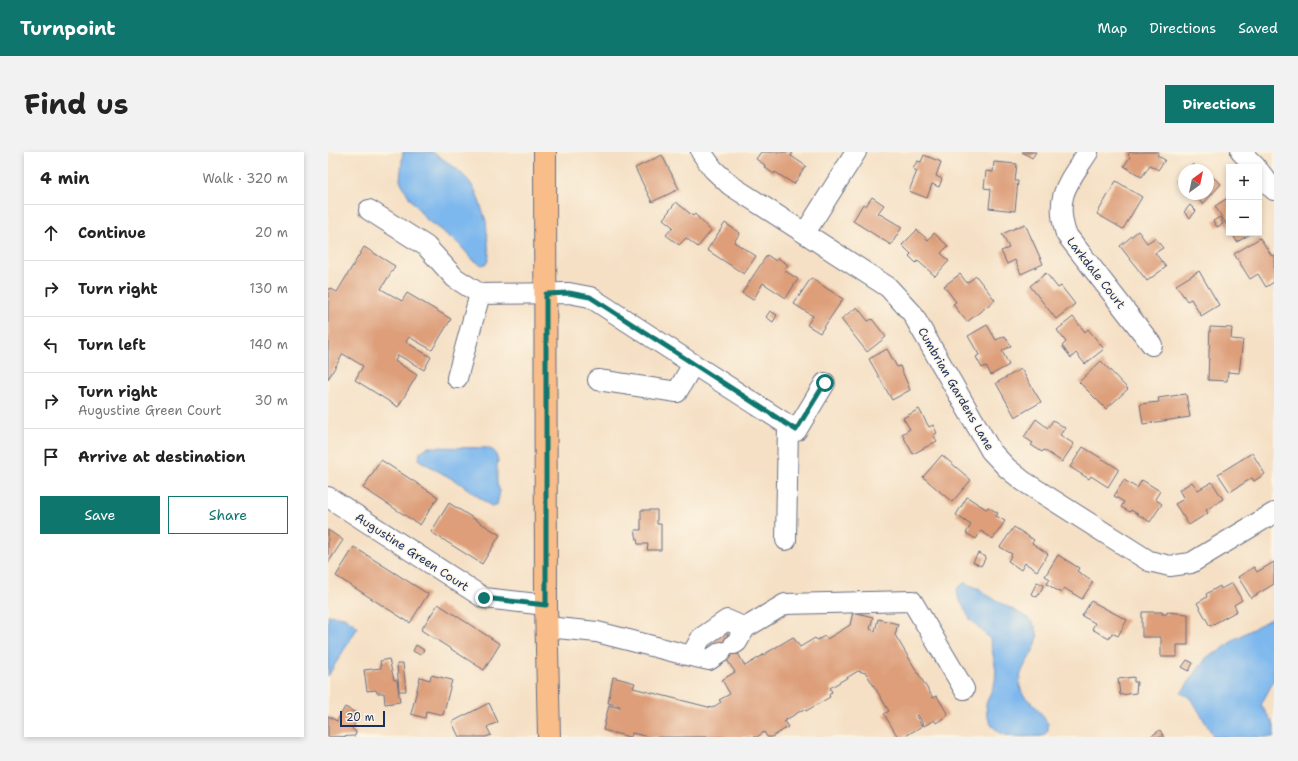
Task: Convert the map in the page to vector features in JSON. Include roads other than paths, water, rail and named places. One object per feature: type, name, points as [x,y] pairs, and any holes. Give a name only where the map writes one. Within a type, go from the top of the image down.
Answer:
[{"type":"main road","points":[[545,152],[546,605],[549,737]]},
{"type":"street","name":"Cumbrian Gardens Lane","points":[[701,152],[730,186],[888,287],[912,313],[991,451],[1007,468],[1023,481],[1149,561],[1170,566],[1191,563],[1274,513]]},
{"type":"street","points":[[804,233],[856,152]]},
{"type":"street","name":"Larkdale Court","points":[[1088,152],[1066,186],[1062,200],[1061,217],[1066,234],[1152,345]]},
{"type":"street","points":[[1241,152],[1253,164]]},
{"type":"street","points":[[1262,175],[1274,190]]},
{"type":"street","points":[[369,210],[426,246],[455,278],[480,294],[569,293],[590,297],[796,430],[825,383]]},
{"type":"street","points":[[457,378],[480,294]]},
{"type":"street","points":[[598,380],[677,392],[693,364]]},
{"type":"street","points":[[786,540],[788,425]]},
{"type":"street","name":"Augustine Green Court","points":[[328,497],[484,598],[546,605]]},
{"type":"street","points":[[547,627],[597,632],[709,660],[737,642],[745,628],[785,604],[912,600],[964,689]]},
{"type":"street","points":[[691,656],[700,638],[727,620],[745,628]]},
{"type":"water","points":[[403,152],[433,152],[457,169],[469,181],[476,192],[486,221],[489,256],[487,263],[482,265],[472,259],[458,243],[427,220],[409,197],[400,180]]},
{"type":"water","points":[[428,447],[488,448],[494,451],[498,460],[497,484],[500,491],[497,505],[491,506],[461,484],[419,460],[420,452]]},
{"type":"water","points":[[964,583],[980,589],[985,594],[1028,618],[1035,627],[1037,637],[1035,645],[1022,671],[1020,681],[1023,695],[1037,708],[1048,724],[1048,730],[1043,736],[1014,737],[1002,734],[992,726],[987,716],[986,704],[995,682],[996,670],[990,639],[970,619],[958,597],[957,589]]},
{"type":"water","points":[[328,615],[344,617],[358,627],[328,676]]},
{"type":"water","points":[[1274,617],[1274,680],[1261,705],[1274,725],[1274,737],[1214,737],[1191,698],[1181,693],[1207,657],[1220,651],[1233,640]]}]
